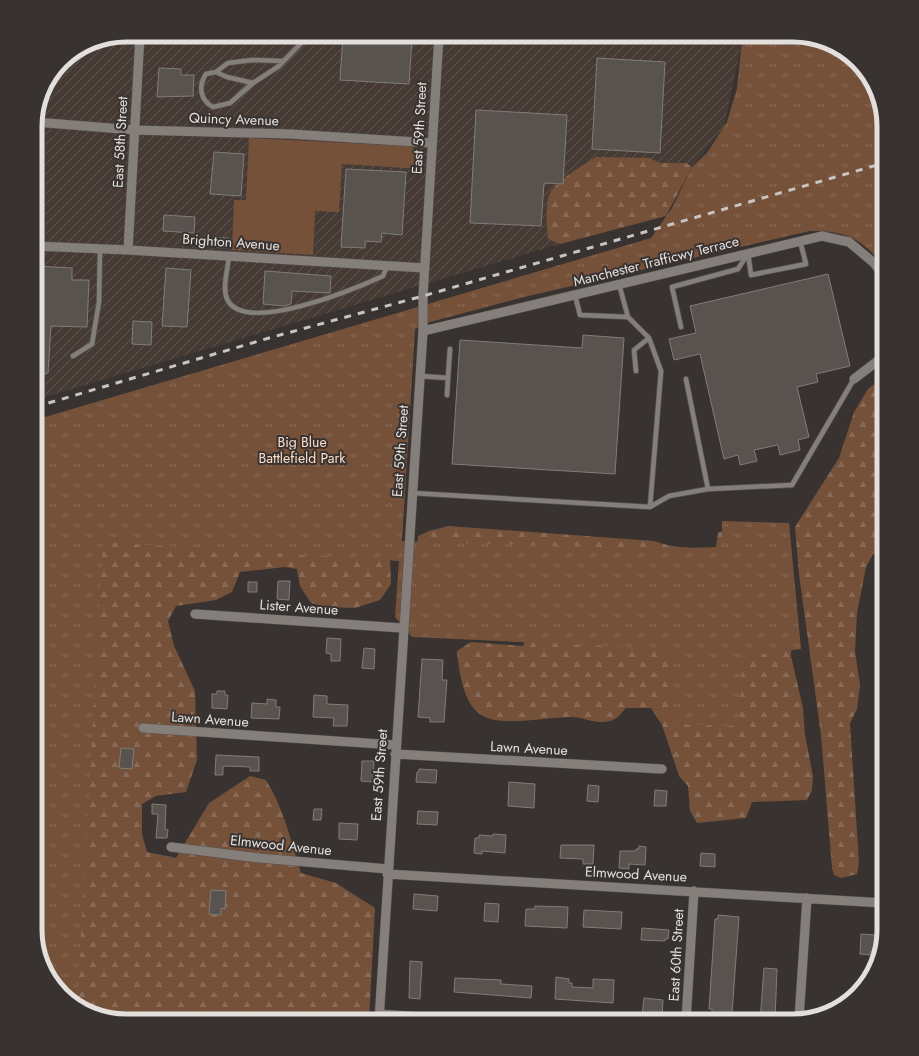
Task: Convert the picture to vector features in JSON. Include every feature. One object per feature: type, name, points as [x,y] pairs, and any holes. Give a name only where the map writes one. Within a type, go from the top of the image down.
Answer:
[{"type":"street","name":"East 58th Street","points":[[128,250],[140,42]]},
{"type":"street","name":"East 59th Street","points":[[379,1014],[402,628],[423,331],[424,268],[439,42]]},
{"type":"street","name":"Quincy Avenue","points":[[42,123],[134,130],[290,134],[432,144]]},
{"type":"street","name":"Manchester Trafficwy Terrace","points":[[423,331],[822,236],[849,242],[877,267]]},
{"type":"street","name":"Brighton Avenue","points":[[42,246],[128,250],[424,268]]},
{"type":"street","points":[[854,379],[877,361]]},
{"type":"street","name":"Lister Avenue","points":[[195,614],[402,628]]},
{"type":"street","name":"Lawn Avenue","points":[[143,728],[395,745]]},
{"type":"street","name":"Lawn Avenue","points":[[395,754],[662,769]]},
{"type":"street","name":"Elmwood Avenue","points":[[171,847],[388,872],[877,903]]},
{"type":"street","name":"East 60th Street","points":[[686,1014],[694,891]]},
{"type":"street","points":[[799,1013],[807,898]]},
{"type":"lane","points":[[284,62],[252,60],[228,63],[216,72],[206,74],[202,80],[202,95],[206,103],[213,107],[230,104],[253,83],[284,62],[303,42]]},
{"type":"lane","points":[[216,72],[227,77],[253,83]]},
{"type":"lane","points":[[748,253],[751,275],[806,264],[800,241]]},
{"type":"lane","points":[[73,356],[92,344],[99,302],[100,249]]},
{"type":"lane","points":[[681,327],[672,287],[738,269],[748,253]]},
{"type":"lane","points":[[229,256],[226,290],[228,299],[237,308],[255,312],[270,312],[293,308],[337,295],[383,276],[387,266]]},
{"type":"lane","points":[[619,284],[628,317],[649,338],[661,372],[650,507]]},
{"type":"lane","points":[[575,295],[580,315],[628,317]]},
{"type":"lane","points":[[636,371],[634,350],[649,338]]},
{"type":"lane","points":[[447,395],[450,349]]},
{"type":"lane","points":[[420,376],[448,378]]},
{"type":"lane","points":[[686,379],[708,489]]},
{"type":"lane","points":[[412,493],[650,507],[669,496],[708,489],[792,485],[854,379]]},
{"type":"shaded area","points":[[120,42],[742,42],[724,127],[692,167],[660,163],[650,158],[548,239],[560,244],[42,398],[42,120],[46,99],[53,84],[66,66],[84,53],[104,45]]},
{"type":"green space","name":"Big Blue Battlefield Park","points":[[742,42],[821,47],[840,56],[853,66],[863,79],[873,99],[876,115],[877,258],[869,249],[852,238],[833,232],[810,231],[524,297],[430,322],[415,329],[402,541],[722,551],[722,521],[789,523],[801,649],[742,657],[740,726],[671,724],[673,649],[412,637],[395,617],[399,561],[103,542],[77,999],[66,990],[53,972],[46,957],[42,936],[42,418],[651,238],[672,208],[692,167],[707,153],[727,122],[737,88]]},
{"type":"green space","points":[[249,138],[409,146],[418,151],[423,157],[422,169],[342,164],[339,212],[315,211],[313,255],[232,250],[234,200],[246,200]]},
{"type":"green space","points":[[596,157],[650,158],[660,163],[686,163],[692,167],[666,216],[560,244],[548,239],[547,207],[549,195],[556,185],[567,176]]},
{"type":"green space","points":[[877,382],[877,551],[873,554],[866,567],[857,613],[855,651],[860,685],[857,709],[850,723],[859,863],[857,874],[841,878],[834,875],[832,868],[821,735],[799,574],[795,527],[839,458],[854,412],[868,389]]},
{"type":"green space","points":[[42,427],[390,559],[391,584],[380,600],[355,608],[327,607],[311,603],[300,586],[297,569],[285,567],[240,572],[232,592],[216,600],[176,606],[168,621],[174,646],[195,691],[197,760],[186,792],[156,796],[142,804],[142,834],[147,852],[176,858],[209,803],[250,776],[266,780],[278,802],[301,873],[336,883],[375,908],[369,1014],[115,1013],[99,1010],[79,1000],[66,990],[59,981],[46,957],[42,936]]},
{"type":"green space","points":[[449,526],[654,541],[677,547],[692,548],[716,547],[718,533],[732,526],[792,614],[791,656],[803,708],[805,735],[813,776],[812,790],[807,800],[752,802],[746,818],[697,823],[690,811],[688,786],[679,776],[662,725],[651,708],[626,708],[615,719],[607,722],[596,722],[576,717],[526,721],[502,721],[483,716],[476,711],[463,687],[457,651],[471,642],[523,646],[533,620],[414,585],[418,536],[429,531]]},
{"type":"building","points":[[343,42],[412,42],[409,84],[340,80]]},
{"type":"building","points":[[597,58],[665,62],[660,153],[592,149]]},
{"type":"building","points":[[159,68],[181,69],[181,75],[194,75],[193,96],[157,97]]},
{"type":"building","points":[[476,110],[567,115],[563,184],[544,183],[541,226],[470,223]]},
{"type":"building","points":[[214,152],[244,154],[241,196],[210,194]]},
{"type":"building","points":[[346,169],[406,172],[402,235],[382,233],[381,242],[365,241],[365,248],[341,247]]},
{"type":"building","points":[[164,215],[195,217],[194,233],[163,231]]},
{"type":"building","points":[[217,238],[229,238],[228,248],[216,247]]},
{"type":"building","points":[[42,266],[72,268],[72,280],[89,280],[87,327],[51,326],[48,373],[42,374]]},
{"type":"building","points":[[166,268],[191,270],[187,327],[162,326]]},
{"type":"building","points":[[265,271],[331,276],[330,293],[292,291],[291,304],[285,306],[263,304]]},
{"type":"building","points":[[828,274],[850,366],[816,374],[818,382],[797,387],[809,437],[798,440],[800,450],[780,455],[778,445],[754,450],[757,461],[740,465],[738,455],[724,459],[700,354],[674,360],[669,339],[696,333],[690,306]]},
{"type":"building","points":[[133,321],[152,322],[151,345],[132,344]]},
{"type":"building","points":[[583,335],[624,338],[615,474],[452,464],[460,340],[582,348]]},
{"type":"building","points":[[278,581],[290,581],[289,600],[277,599]]},
{"type":"building","points":[[248,582],[257,582],[257,592],[248,592]]},
{"type":"building","points":[[327,638],[341,639],[340,661],[331,661],[331,654],[326,653]]},
{"type":"building","points":[[364,648],[375,649],[374,669],[362,668]]},
{"type":"building","points":[[422,659],[443,660],[442,680],[447,680],[444,722],[430,722],[430,718],[418,717]]},
{"type":"building","points":[[217,691],[225,691],[225,695],[228,695],[227,709],[212,708],[212,694],[217,694]]},
{"type":"building","points":[[314,695],[327,696],[327,704],[348,705],[347,726],[333,726],[334,718],[313,717]]},
{"type":"building","points":[[267,699],[276,700],[276,707],[280,707],[279,719],[251,718],[252,703],[267,704]]},
{"type":"building","points":[[121,748],[134,749],[132,769],[119,768]]},
{"type":"building","points":[[216,755],[259,757],[259,771],[250,771],[250,767],[226,766],[223,767],[223,775],[215,775]]},
{"type":"building","points":[[362,761],[374,761],[373,782],[361,781]]},
{"type":"building","points":[[419,769],[437,770],[436,783],[416,782],[417,772],[419,772]]},
{"type":"building","points":[[509,782],[535,784],[534,808],[508,806]]},
{"type":"building","points":[[588,785],[599,786],[598,802],[587,801]]},
{"type":"building","points":[[655,790],[667,791],[666,806],[654,806]]},
{"type":"building","points":[[152,804],[166,805],[165,829],[168,830],[167,838],[156,838],[158,814],[152,814]]},
{"type":"building","points":[[314,809],[322,809],[321,820],[313,820]]},
{"type":"building","points":[[418,811],[438,812],[437,825],[417,824]]},
{"type":"building","points":[[339,823],[358,824],[357,840],[339,839]]},
{"type":"building","points":[[493,834],[506,835],[505,853],[482,851],[482,854],[474,853],[475,838],[479,838],[479,835],[493,836]]},
{"type":"building","points":[[561,845],[594,845],[593,864],[583,864],[583,859],[560,858]]},
{"type":"building","points":[[639,846],[646,847],[645,865],[629,864],[629,869],[619,868],[620,851],[636,851],[636,849],[639,849]]},
{"type":"building","points":[[701,853],[715,854],[715,867],[700,866]]},
{"type":"building","points":[[211,890],[226,891],[225,909],[221,908],[221,915],[209,914]]},
{"type":"building","points":[[414,894],[438,896],[437,911],[413,909]]},
{"type":"building","points":[[485,903],[499,904],[498,922],[484,921]]},
{"type":"building","points":[[535,906],[568,907],[567,928],[525,926],[526,909],[535,909]]},
{"type":"building","points":[[584,910],[622,912],[621,929],[583,927]]},
{"type":"building","points":[[718,915],[739,917],[732,1013],[728,1014],[712,1014],[712,1009],[709,1009],[715,919],[718,919]]},
{"type":"building","points":[[642,928],[669,930],[668,939],[665,939],[665,941],[641,940]]},
{"type":"building","points":[[861,934],[875,935],[874,952],[870,952],[870,955],[860,954]]},
{"type":"building","points":[[410,961],[422,962],[420,999],[409,998]]},
{"type":"building","points":[[764,968],[777,969],[775,1014],[761,1014]]},
{"type":"building","points":[[556,977],[569,979],[569,983],[572,983],[572,987],[593,988],[593,979],[614,980],[613,1003],[555,999]]},
{"type":"building","points":[[455,978],[501,980],[501,984],[532,986],[531,998],[454,992]]},
{"type":"building","points":[[644,998],[663,1000],[662,1014],[642,1014]]},
{"type":"railway","points":[[42,405],[269,338],[423,296],[877,165]]}]
